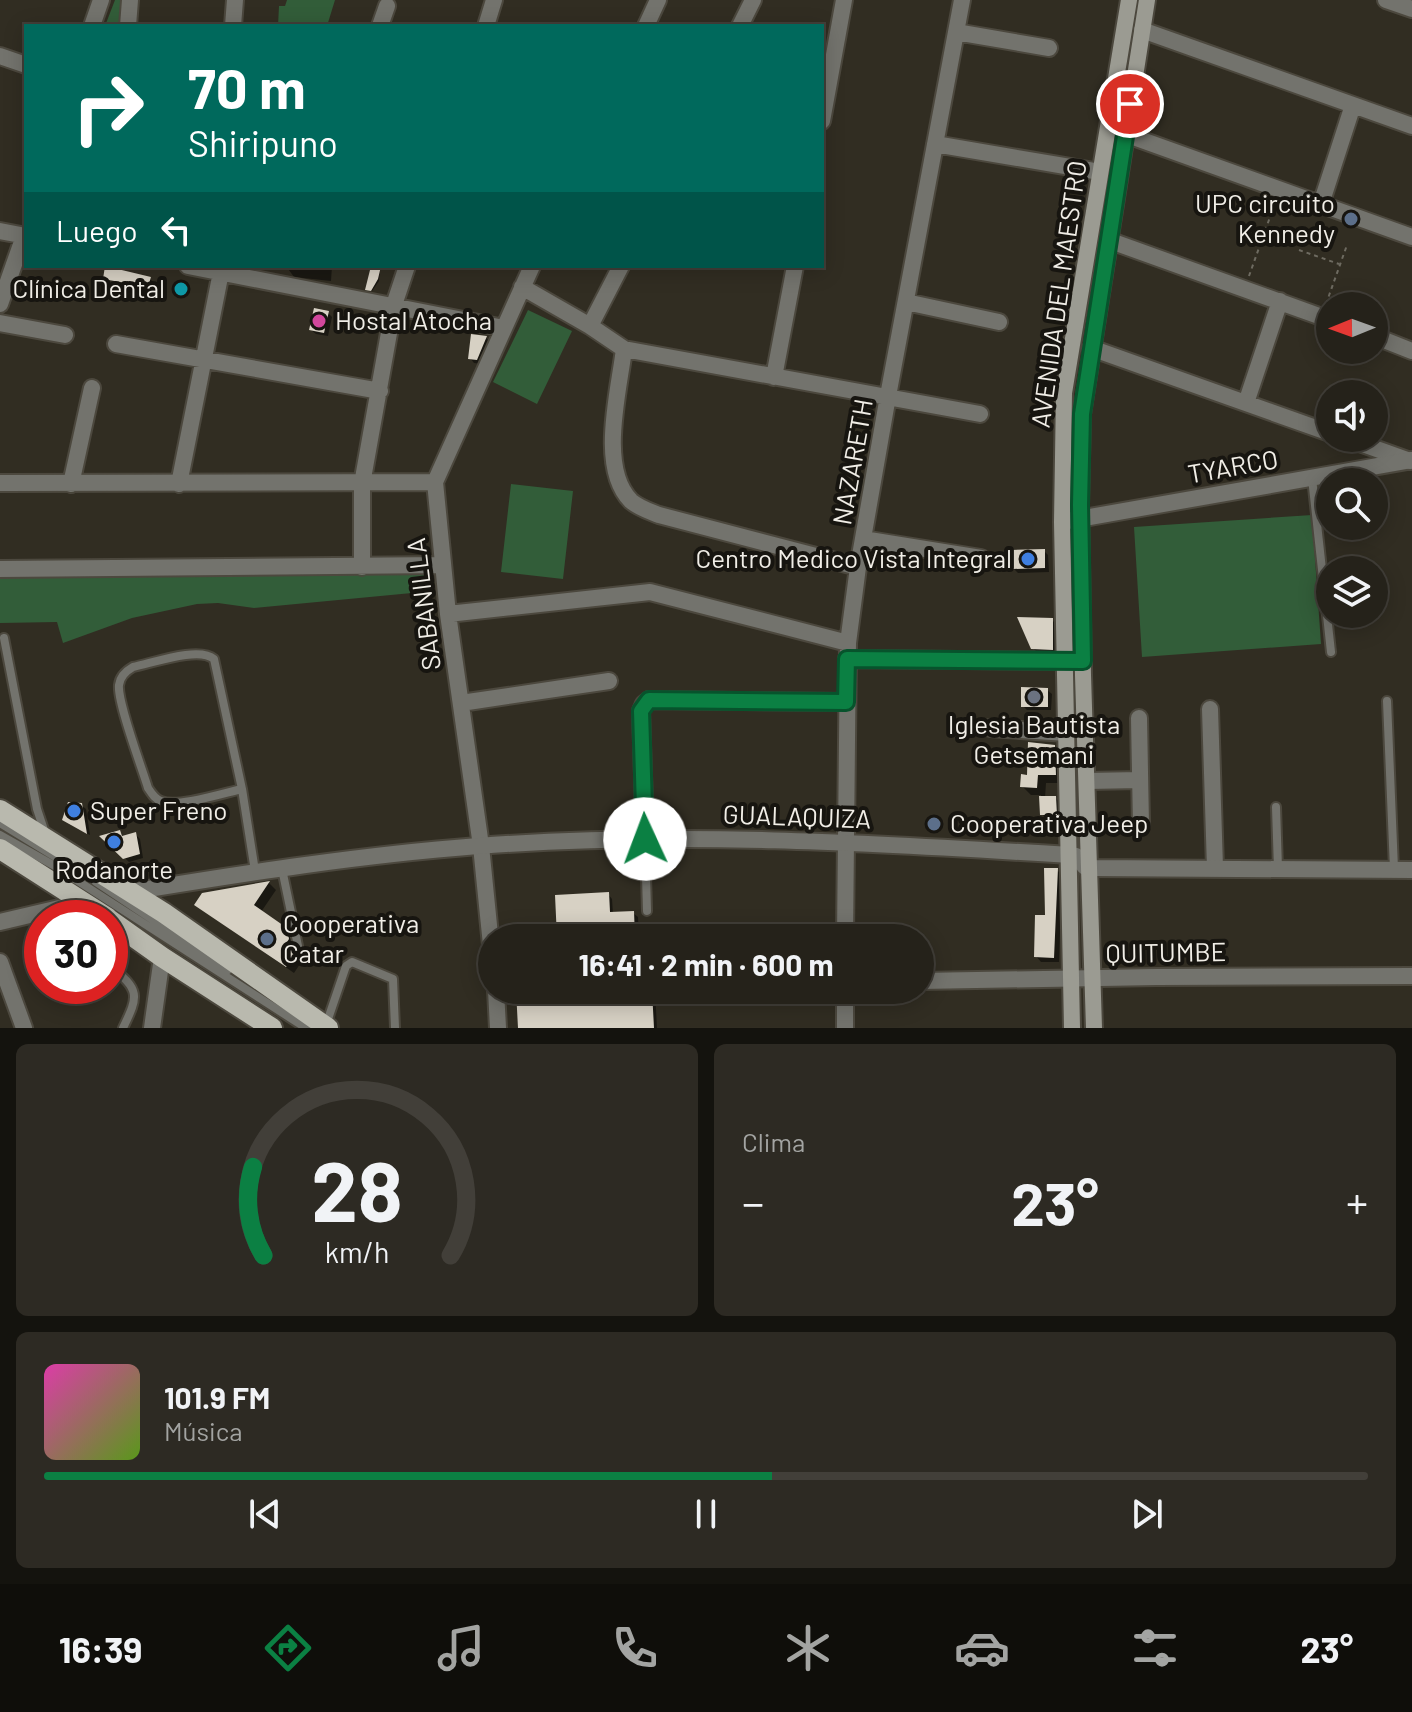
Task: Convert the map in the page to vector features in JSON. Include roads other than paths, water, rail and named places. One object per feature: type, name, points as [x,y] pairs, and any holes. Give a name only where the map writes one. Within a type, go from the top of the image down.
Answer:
[{"type":"main road","name":"AVENIDA DEL MAESTRO","points":[[1072,1028],[1062,522],[1064,393],[1129,0]]},
{"type":"main road","name":"AVENIDA DEL MAESTRO","points":[[1094,1028],[1080,518],[1082,414],[1147,0]]},
{"type":"main road","points":[[1112,100],[1130,104]]},
{"type":"main road","points":[[1083,267],[1103,271]]},
{"type":"main road","points":[[1062,451],[1081,451]]},
{"type":"main road","points":[[0,810],[130,892],[164,934],[272,1028]]},
{"type":"main road","points":[[0,849],[82,900]]},
{"type":"main road","points":[[128,924],[164,934],[318,1028]]},
{"type":"street","points":[[93,24],[101,0]]},
{"type":"street","points":[[128,24],[130,0]]},
{"type":"street","points":[[233,24],[235,0]]},
{"type":"street","points":[[487,24],[494,0]]},
{"type":"street","points":[[647,24],[658,0]]},
{"type":"street","points":[[741,24],[753,0]]},
{"type":"street","points":[[824,110],[844,0]]},
{"type":"street","name":"NAZARETH","points":[[845,924],[846,702],[848,651],[858,567],[962,0]]},
{"type":"street","points":[[1391,1],[1412,9]]},
{"type":"street","points":[[381,24],[387,6]]},
{"type":"street","points":[[1142,30],[1412,126]]},
{"type":"street","points":[[956,32],[1049,48]]},
{"type":"street","points":[[0,56],[24,64]]},
{"type":"street","points":[[1321,204],[1353,105]]},
{"type":"street","points":[[1125,134],[1412,237]]},
{"type":"street","points":[[935,144],[1100,172]]},
{"type":"street","points":[[0,231],[24,236]]},
{"type":"street","points":[[0,304],[24,239]]},
{"type":"street","points":[[1108,240],[1316,314]]},
{"type":"street","points":[[362,567],[362,484],[394,305],[406,268]]},
{"type":"street","name":"SABANILLA","points":[[489,924],[442,565],[435,482],[531,268]]},
{"type":"street","points":[[590,326],[620,268]]},
{"type":"street","points":[[774,377],[795,268]]},
{"type":"street","points":[[179,484],[204,361],[211,269],[504,328]]},
{"type":"street","points":[[522,287],[624,349],[980,414]]},
{"type":"street","points":[[1246,403],[1280,301]]},
{"type":"street","points":[[906,302],[999,322]]},
{"type":"street","points":[[0,323],[65,335]]},
{"type":"street","points":[[1388,342],[1412,351]]},
{"type":"street","points":[[116,344],[380,391]]},
{"type":"street","points":[[1091,348],[1316,428]]},
{"type":"street","points":[[624,349],[613,460],[616,475],[631,500],[659,515],[858,567]]},
{"type":"street","points":[[71,484],[92,388]]},
{"type":"street","points":[[1387,452],[1411,460]]},
{"type":"street","name":"TYARCO","points":[[1062,522],[1411,460]]},
{"type":"street","points":[[0,483],[435,482]]},
{"type":"street","points":[[863,539],[981,558]]},
{"type":"street","points":[[0,569],[442,565]]},
{"type":"street","points":[[448,614],[650,592],[848,651],[1083,661]]},
{"type":"street","points":[[461,703],[609,681]]},
{"type":"street","points":[[645,839],[641,711],[649,700],[846,702]]},
{"type":"street","points":[[1210,709],[1215,868]]},
{"type":"street","points":[[1139,718],[1141,825]]},
{"type":"street","points":[[990,728],[1067,733]]},
{"type":"street","points":[[1087,781],[1140,780]]},
{"type":"street","name":"GUALAQUIZA","points":[[130,892],[364,857],[481,846],[645,839],[845,842],[1070,855],[1091,868]]},
{"type":"street","points":[[1091,868],[1412,870]]},
{"type":"street","points":[[0,922],[24,918]]},
{"type":"street","points":[[152,1028],[164,934]]},
{"type":"street","points":[[0,962],[24,1028]]},
{"type":"street","name":"QUITUMBE","points":[[934,981],[1412,976]]},
{"type":"street","points":[[497,1004],[498,1028]]},
{"type":"street","points":[[845,1004],[845,1028]]},
{"type":"lane","points":[[1312,478],[1331,652]]},
{"type":"lane","points":[[4,638],[37,809],[46,839]]},
{"type":"lane","points":[[242,789],[174,803],[158,801],[148,788],[119,694],[121,678],[126,671],[197,653],[209,654],[214,659],[242,789],[255,871]]},
{"type":"lane","points":[[1387,701],[1394,869]]},
{"type":"lane","points":[[1276,807],[1278,869]]},
{"type":"lane","points":[[0,823],[164,934]]},
{"type":"lane","points":[[0,835],[164,934]]},
{"type":"lane","points":[[645,839],[647,911]]},
{"type":"lane","points":[[282,869],[298,946]]},
{"type":"lane","points":[[318,1028],[346,966],[352,962],[393,979],[395,1028]]},
{"type":"lane","points":[[123,1028],[136,997],[128,982]]},
{"type":"place","name":"UPC circuito Kennedy","points":[[1351,219]]},
{"type":"place","name":"Clínica Dental","points":[[181,289]]},
{"type":"place","name":"Hostal Atocha","points":[[319,321]]},
{"type":"place","name":"Centro Medico Vista Integral","points":[[1028,559]]},
{"type":"place","name":"Iglesia Bautista Getsemani","points":[[1034,697]]},
{"type":"place","name":"Super Freno","points":[[74,811]]},
{"type":"place","name":"Cooperativa Jeep","points":[[934,824]]},
{"type":"place","name":"Rodanorte","points":[[114,842]]},
{"type":"place","name":"Cooperativa Catar","points":[[267,939]]}]
